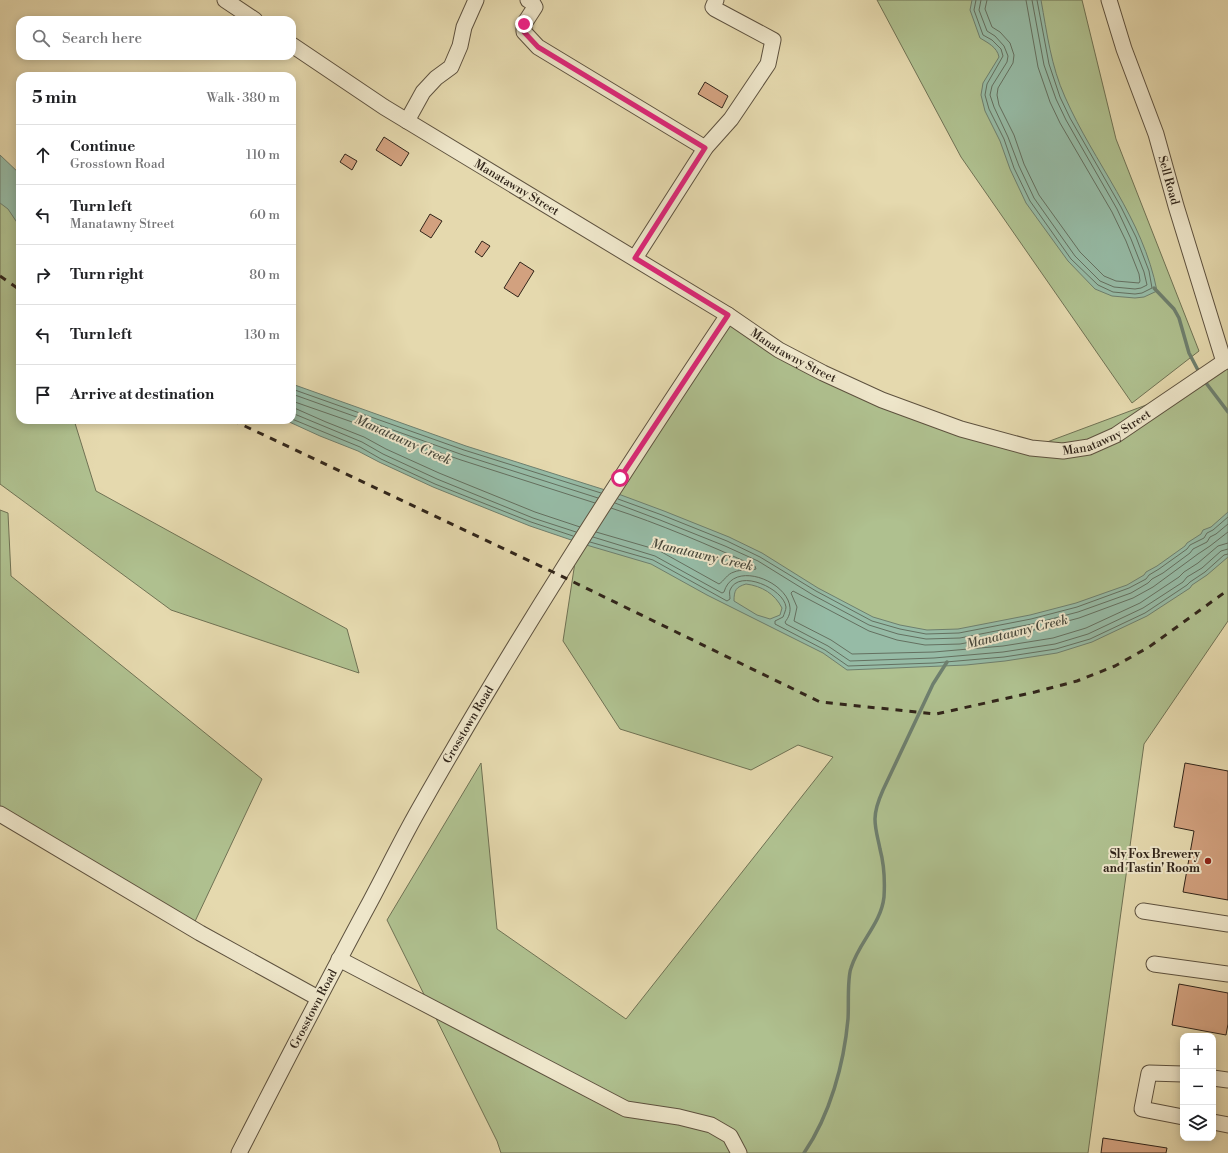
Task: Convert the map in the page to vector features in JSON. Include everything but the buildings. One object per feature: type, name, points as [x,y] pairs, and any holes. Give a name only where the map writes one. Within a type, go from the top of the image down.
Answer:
[{"type":"street","points":[[225,0],[249,16]]},
{"type":"street","points":[[407,121],[423,92],[436,78],[451,67],[460,46],[464,26],[476,0]]},
{"type":"street","points":[[528,0],[532,2],[535,7],[524,24],[524,32],[538,47],[705,148]]},
{"type":"street","points":[[635,258],[705,148],[731,118],[768,64],[773,40],[715,9],[713,7],[716,0]]},
{"type":"street","name":"Sell Road","points":[[1110,0],[1124,49],[1156,134],[1178,213],[1226,360]]},
{"type":"street","name":"Manatawny Street","points":[[296,48],[384,107],[728,315],[780,350],[823,373],[876,397],[961,429],[1031,448],[1063,451],[1089,447],[1116,435],[1226,360]]},
{"type":"street","name":"Grosstown Road","points":[[239,1153],[318,998],[456,745],[620,478],[728,315]]},
{"type":"street","points":[[0,814],[200,934],[318,998]]},
{"type":"street","points":[[1143,911],[1228,924]]},
{"type":"street","points":[[339,959],[626,1109],[679,1117],[711,1126],[730,1136],[739,1153]]},
{"type":"street","points":[[1154,964],[1228,974]]},
{"type":"street","points":[[1180,1074],[1149,1073],[1142,1110],[1180,1116]]},
{"type":"street","points":[[1216,1078],[1228,1080]]},
{"type":"street","points":[[1216,1123],[1228,1125]]},
{"type":"shaded area","points":[[877,0],[1082,0],[1116,139],[1199,351],[1132,403],[961,157]]},
{"type":"shaded area","points":[[0,158],[16,191],[16,424],[75,424],[96,491],[347,629],[359,673],[171,610],[0,484]]},
{"type":"shaded area","points":[[728,315],[882,400],[1031,448],[1181,392],[1228,360],[1228,621],[1144,744],[1088,1153],[501,1153],[497,1141],[387,920],[481,763],[497,929],[626,1019],[833,757],[798,745],[751,770],[620,729],[563,641],[577,549]]},
{"type":"shaded area","points":[[0,510],[8,513],[11,576],[262,779],[190,932],[0,818]]},
{"type":"water","points":[[972,0],[1041,0],[1050,49],[1060,85],[1077,121],[1117,191],[1141,239],[1150,264],[1157,291],[1144,297],[1135,298],[1112,296],[1095,289],[1068,261],[1026,203],[1010,169],[1000,141],[985,111],[981,95],[983,83],[999,57],[994,48],[980,38],[970,10]]},
{"type":"water","points":[[0,155],[16,170],[16,221],[8,209],[0,203]]},
{"type":"water","name":"Manatawny Creek","points":[[296,385],[466,446],[621,495],[664,511],[729,537],[762,553],[818,588],[873,617],[900,625],[927,630],[958,629],[1030,615],[1076,603],[1127,585],[1185,546],[1201,534],[1203,530],[1211,527],[1228,512],[1228,557],[1190,588],[1147,616],[1092,642],[1057,653],[966,665],[847,670],[823,653],[707,595],[651,564],[583,544],[530,526],[433,487],[358,451],[294,424],[296,424]],"holes":[[[746,584],[763,589],[776,599],[782,608],[780,615],[770,619],[757,615],[734,601],[734,594],[740,586]]]},
{"type":"waterway","points":[[1154,288],[1174,309],[1179,318],[1189,353],[1200,374]]},
{"type":"waterway","points":[[1203,379],[1228,412]]},
{"type":"waterway","points":[[804,1153],[828,1106],[839,1071],[848,1019],[851,968],[859,950],[879,916],[882,907],[884,897],[884,879],[875,823],[875,815],[878,804],[883,790],[933,684],[947,662]]},
{"type":"railway","points":[[0,276],[16,287]]},
{"type":"railway","points":[[240,424],[553,572],[820,702],[936,714],[1077,681],[1115,666],[1149,647],[1228,590]]},
{"type":"place","name":"Sly Fox Brewery and Tastin' Room","points":[[1208,861]]},
{"type":"route","points":[[524,24],[524,32],[538,47],[705,148],[635,258],[728,315],[620,478]]}]
